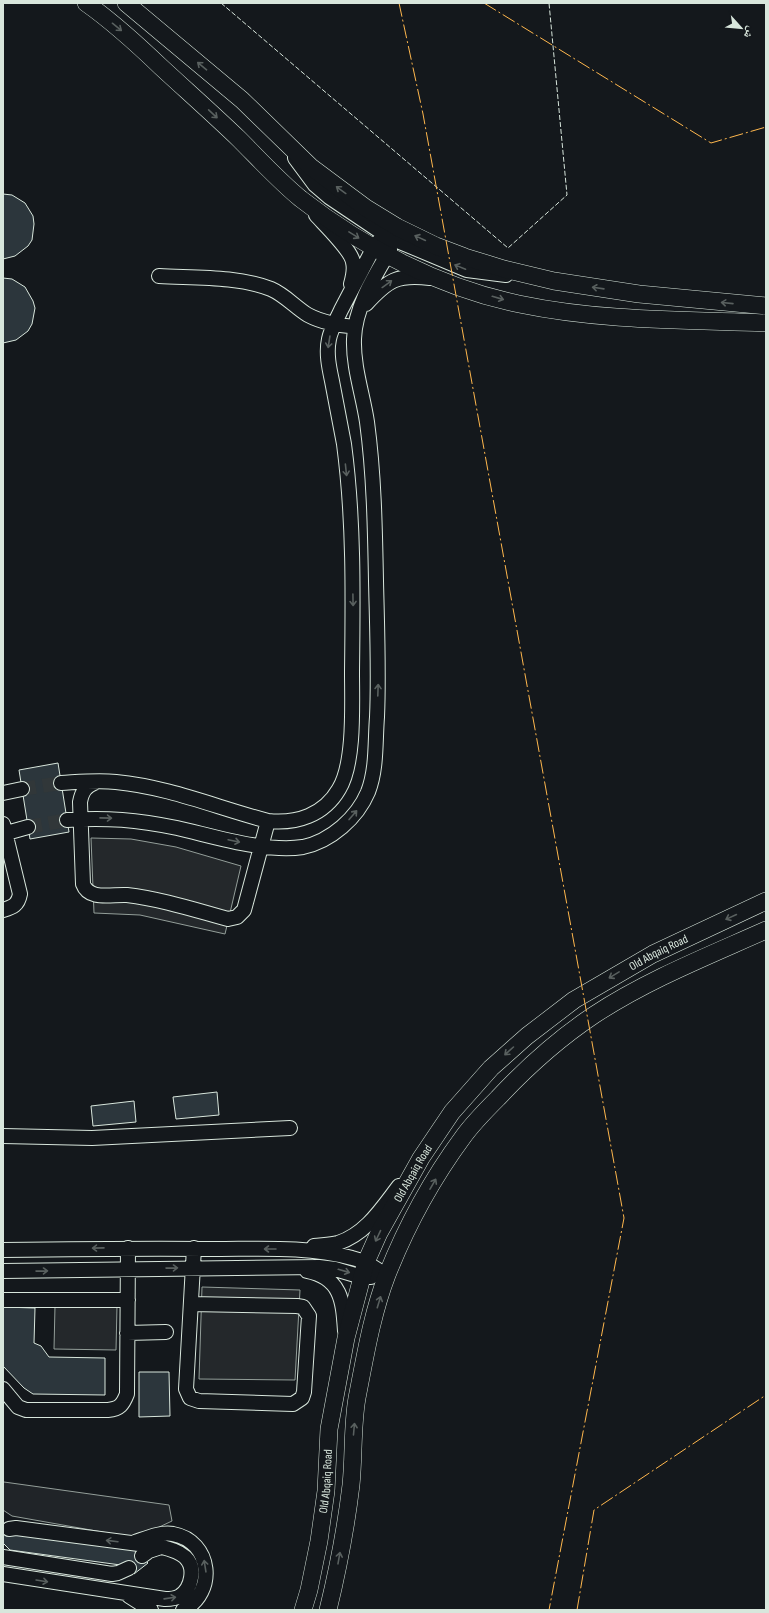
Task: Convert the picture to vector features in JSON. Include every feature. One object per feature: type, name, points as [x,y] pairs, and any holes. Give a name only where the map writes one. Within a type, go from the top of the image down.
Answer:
[{"type":"main road","points":[[86,3],[127,36],[215,116],[301,198],[344,229],[383,247],[419,270],[470,291],[518,304],[582,314],[766,323]]},
{"type":"main road","points":[[126,3],[242,100],[311,167],[366,208],[397,227],[436,246],[464,257],[504,269],[554,281],[639,294],[766,306]]},
{"type":"main road","name":"Old Abqaiq Road","points":[[303,1610],[309,1590],[319,1541],[326,1492],[329,1429],[346,1338],[364,1270],[379,1233],[421,1158],[452,1112],[491,1068],[527,1036],[574,1000],[653,954],[766,901]]},
{"type":"main road","name":"Old Abqaiq Road","points":[[328,1610],[335,1580],[351,1484],[357,1401],[376,1313],[387,1276],[421,1204],[449,1158],[464,1136],[488,1107],[524,1070],[559,1040],[594,1015],[630,994],[766,930]]},
{"type":"main road","points":[[334,1610],[335,1580]]},
{"type":"main road","points":[[299,1610],[309,1590]]},
{"type":"street","points":[[74,819],[116,818],[144,822],[262,846],[288,848],[303,846],[320,841],[334,833],[347,821],[359,808],[372,778],[375,754],[378,686],[376,533],[372,462],[355,364],[354,340],[355,327],[359,311],[387,236],[352,214],[315,185],[304,172],[284,142]]},
{"type":"street","points":[[301,198],[349,252],[353,261],[354,273],[348,295]]},
{"type":"street","points":[[61,783],[115,782],[174,792],[268,821],[282,823],[301,820],[318,813],[330,802],[345,777],[349,757],[352,705],[353,628],[351,531],[344,444],[328,357],[329,339],[334,324],[348,295],[383,247],[400,242],[467,270],[554,281]]},
{"type":"street","points":[[159,276],[241,281],[257,284],[284,296],[309,315],[334,324],[355,327]]},
{"type":"street","points":[[359,311],[377,292],[393,280],[412,276],[430,279],[470,291]]},
{"type":"street","points":[[96,782],[87,786],[83,791],[74,819],[83,884],[90,893],[150,898],[228,919],[237,918],[244,910],[268,821]]},
{"type":"street","points":[[3,793],[22,789]]},
{"type":"street","points":[[3,910],[13,907],[19,900],[20,894],[4,831],[28,827]]},
{"type":"street","points":[[3,1136],[92,1138],[290,1128]]},
{"type":"street","points":[[295,1249],[338,1243],[360,1232],[371,1222],[421,1158]]},
{"type":"street","points":[[3,1250],[128,1248],[295,1249],[336,1254],[364,1270]]},
{"type":"street","points":[[3,1389],[18,1407],[26,1410],[116,1409],[121,1405],[127,1394],[128,1248]]},
{"type":"street","points":[[191,1304],[303,1307],[309,1316],[304,1392],[302,1398],[293,1404],[200,1401],[190,1398],[186,1390],[194,1248]]},
{"type":"street","points":[[3,1271],[285,1267],[364,1270],[387,1276]]},
{"type":"street","points":[[285,1267],[320,1275],[330,1282],[336,1289],[343,1304],[346,1338]]},
{"type":"street","points":[[3,1300],[128,1300]]},
{"type":"street","points":[[127,1333],[166,1332]]},
{"type":"street","points":[[3,1574],[165,1599],[180,1595],[186,1590],[190,1583],[190,1565],[186,1558],[180,1553],[162,1547],[16,1528],[9,1529]]},
{"type":"street","points":[[130,1543],[157,1535],[172,1534],[181,1536],[188,1540],[200,1552],[207,1570],[204,1588],[193,1603],[183,1610]]},
{"type":"street","points":[[142,1556],[149,1551],[162,1547]]},
{"type":"street","points":[[3,1557],[112,1574],[118,1574],[129,1568]]},
{"type":"street","points":[[124,1593],[151,1610]]},
{"type":"shaded area","points":[[91,838],[131,839],[176,847],[241,866],[225,934],[140,915],[94,913]]},
{"type":"shaded area","points":[[202,1287],[300,1290],[295,1380],[199,1379]]},
{"type":"shaded area","points":[[55,1306],[117,1306],[116,1350],[54,1349]]},
{"type":"shaded area","points":[[4,1482],[169,1505],[172,1521],[136,1538],[12,1516],[3,1510]]},
{"type":"building","points":[[3,194],[12,195],[25,203],[33,216],[34,224],[32,240],[28,246],[15,256],[3,259]]},
{"type":"building","points":[[3,278],[12,279],[25,287],[33,301],[35,308],[32,324],[28,331],[16,340],[3,343]]},
{"type":"building","points":[[58,763],[69,832],[30,839],[19,770]]},
{"type":"building","points":[[217,1092],[219,1115],[176,1119],[173,1097]]},
{"type":"building","points":[[134,1101],[136,1122],[93,1126],[91,1106]]},
{"type":"building","points":[[3,1307],[35,1308],[34,1343],[41,1346],[49,1357],[105,1358],[105,1395],[33,1394],[24,1388],[3,1366]]},
{"type":"building","points":[[139,1372],[169,1372],[170,1416],[139,1417]]},
{"type":"building","points":[[3,1523],[13,1533],[135,1550],[148,1563],[134,1574],[128,1566],[10,1550],[3,1543]]},
{"type":"tunnel","points":[[22,789],[61,783]]},
{"type":"tunnel","points":[[28,827],[67,820]]},
{"type":"fence","points":[[221,3],[508,248],[567,195],[549,3]]},
{"type":"power","points":[[399,3],[423,114],[624,1218],[549,1610]]},
{"type":"power","points":[[484,3],[711,143],[766,127]]},
{"type":"power","points":[[577,1610],[594,1510],[766,1395]]}]
